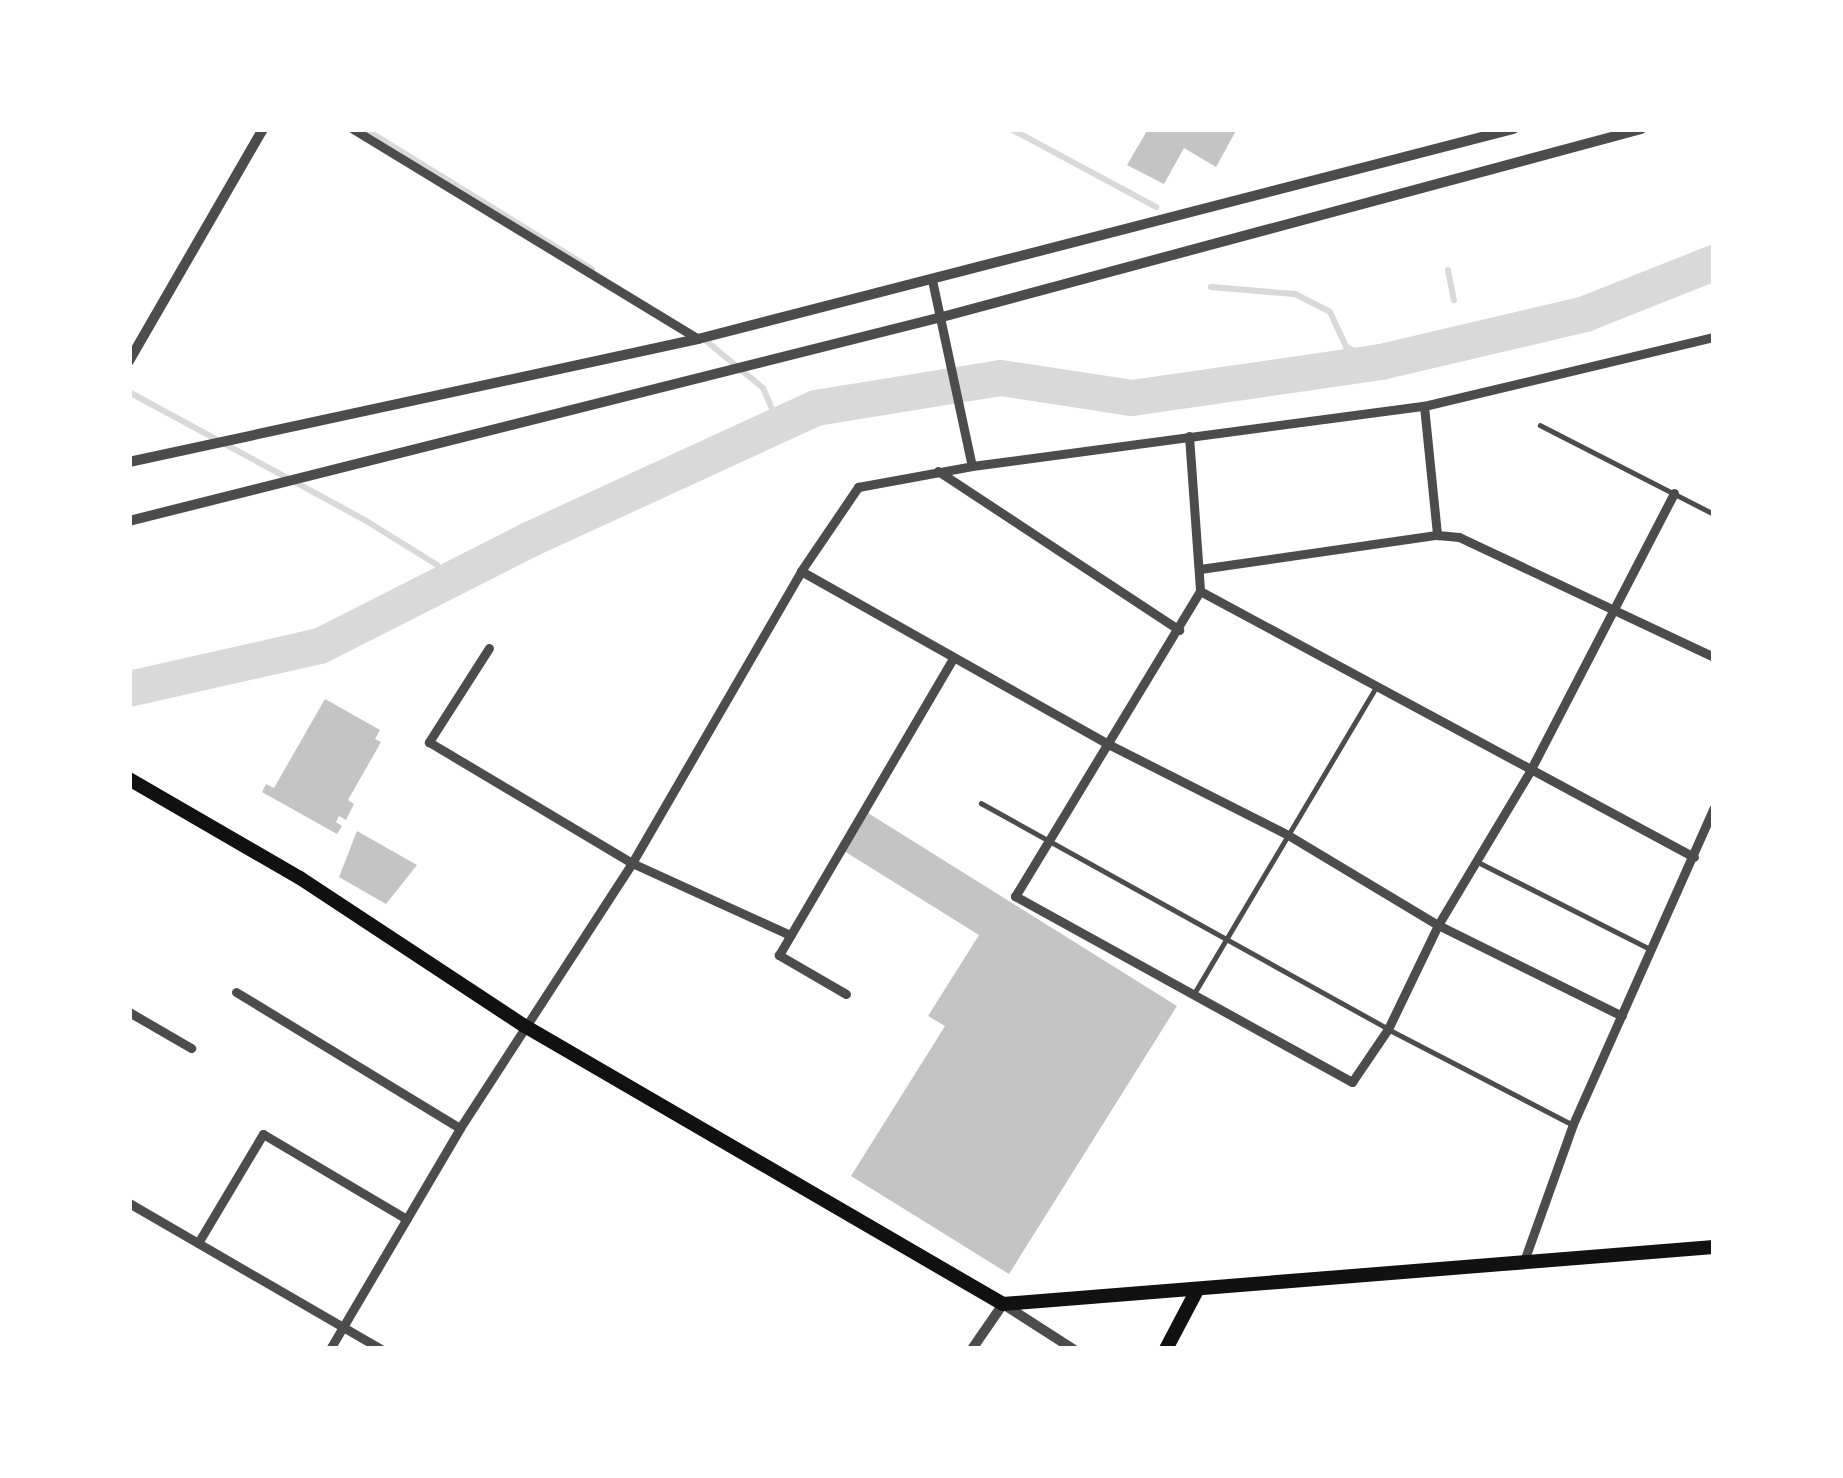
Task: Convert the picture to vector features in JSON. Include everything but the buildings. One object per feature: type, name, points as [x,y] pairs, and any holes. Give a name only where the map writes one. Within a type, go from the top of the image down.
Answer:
[{"type":"main road","points":[[130,782],[300,878],[523,1025],[1003,1304],[1714,1247]]},
{"type":"main road","points":[[1166,1349],[1196,1292]]},
{"type":"street","points":[[129,361],[263,129]]},
{"type":"street","points":[[353,129],[698,339]]},
{"type":"street","points":[[129,462],[698,339],[1513,129]]},
{"type":"street","points":[[1587,129],[1592,142]]},
{"type":"street","points":[[129,521],[942,318],[1641,129]]},
{"type":"street","points":[[932,280],[971,462]]},
{"type":"street","points":[[330,1349],[523,1025],[632,863],[801,571],[858,487],[971,462],[1424,406],[1714,337]]},
{"type":"street","points":[[1424,406],[1437,535]]},
{"type":"street","points":[[1189,436],[1200,592],[1015,896],[1352,1082],[1388,1029],[1438,925],[1530,771],[1674,494]]},
{"type":"street","points":[[938,471],[1179,630]]},
{"type":"street","points":[[1201,569],[1437,535],[1459,537],[1714,657]]},
{"type":"street","points":[[801,571],[1109,745],[1288,835],[1438,925],[1622,1016]]},
{"type":"street","points":[[1200,592],[1694,857]]},
{"type":"street","points":[[489,648],[429,742],[632,863],[790,935]]},
{"type":"street","points":[[846,994],[779,955],[953,658]]},
{"type":"street","points":[[1524,1261],[1573,1124],[1709,830],[1714,808]]},
{"type":"street","points":[[236,992],[460,1128]]},
{"type":"street","points":[[129,1012],[190,1048]]},
{"type":"street","points":[[198,1243],[262,1134],[406,1219]]},
{"type":"street","points":[[129,1202],[381,1349]]},
{"type":"street","points":[[972,1349],[1003,1304],[1073,1349]]},
{"type":"lane","points":[[1540,425],[1714,514]]},
{"type":"lane","points":[[1192,997],[1377,684]]},
{"type":"lane","points":[[981,803],[1048,836],[1388,1029],[1573,1124]]},
{"type":"lane","points":[[1476,861],[1653,950]]},
{"type":"waterway","points":[[365,129],[592,269]]},
{"type":"waterway","points":[[1011,129],[1156,207]]},
{"type":"waterway","points":[[129,689],[320,646],[531,539],[816,408],[1001,378],[1132,398],[1381,362],[1585,314],[1714,263]]},
{"type":"waterway","points":[[1448,270],[1454,300]]},
{"type":"waterway","points":[[1211,287],[1295,294],[1330,312],[1346,347],[1381,362]]},
{"type":"waterway","points":[[705,340],[763,388],[779,425]]},
{"type":"waterway","points":[[129,392],[368,522],[437,565],[444,583]]}]
